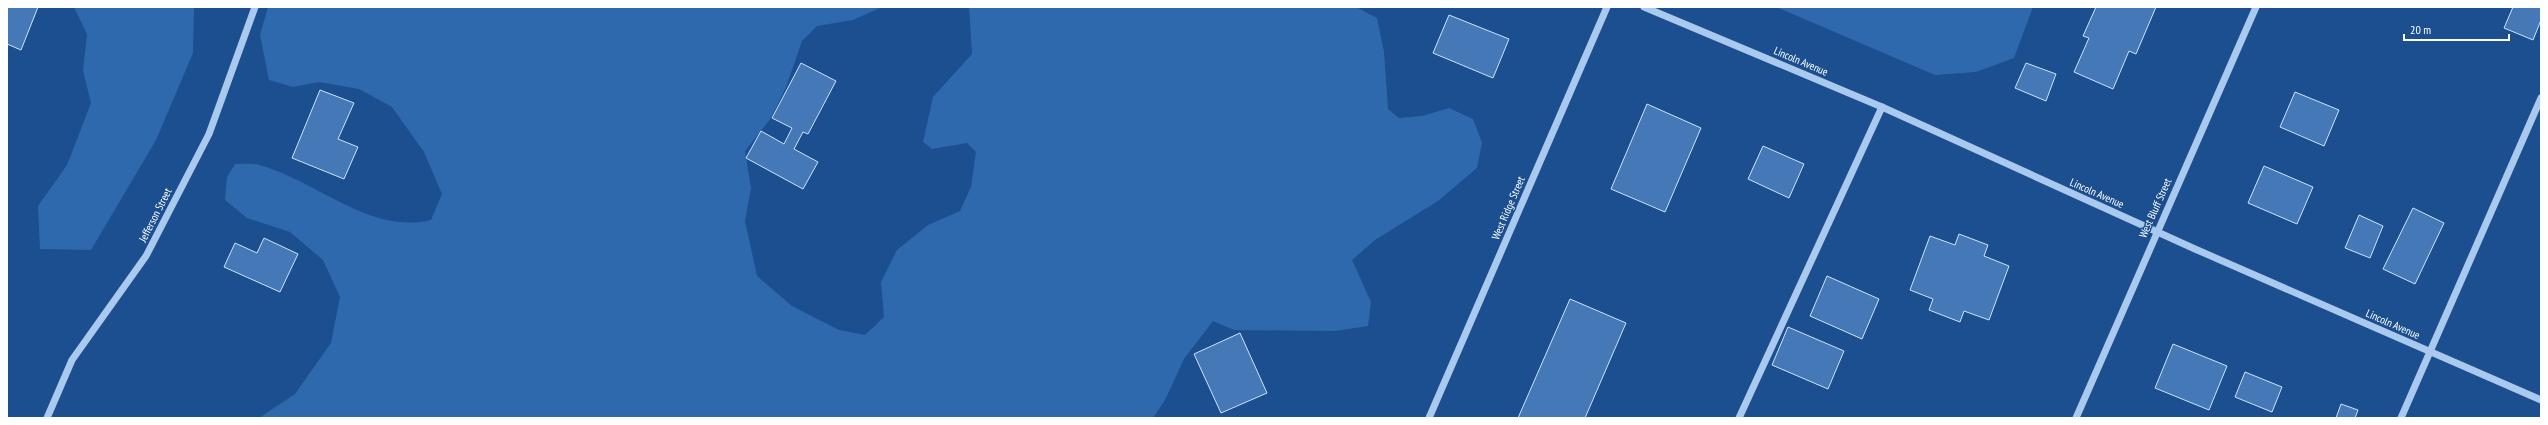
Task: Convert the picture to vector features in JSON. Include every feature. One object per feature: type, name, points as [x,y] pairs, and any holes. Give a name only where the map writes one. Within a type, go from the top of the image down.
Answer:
[{"type":"street","name":"Jefferson Street","points":[[47,418],[72,360],[146,256],[209,134],[255,7]]},
{"type":"street","name":"West Ridge Street","points":[[1429,418],[1607,7]]},
{"type":"street","name":"Lincoln Avenue","points":[[1644,7],[1882,107],[2156,231],[2541,400]]},
{"type":"street","name":"West Bluff Street","points":[[2076,418],[2156,231],[2256,7]]},
{"type":"street","points":[[2401,418],[2541,98]]},
{"type":"street","points":[[1739,418],[1882,107]]},
{"type":"shaded area","points":[[74,7],[194,7],[193,53],[156,140],[91,250],[40,249],[38,206],[67,165],[91,103],[83,71],[87,34]]},
{"type":"shaded area","points":[[268,7],[882,7],[853,20],[817,26],[802,41],[786,87],[771,118],[745,151],[751,188],[745,221],[757,276],[792,306],[839,330],[865,335],[884,317],[881,282],[897,250],[928,225],[960,211],[971,187],[976,152],[967,143],[932,149],[923,142],[933,97],[972,54],[969,7],[1356,7],[1377,18],[1384,52],[1388,109],[1399,118],[1422,116],[1449,108],[1473,119],[1482,143],[1477,168],[1438,201],[1375,240],[1352,260],[1371,302],[1368,326],[1335,331],[1234,330],[1213,321],[1184,359],[1165,400],[1153,418],[259,418],[295,394],[331,343],[340,297],[323,260],[290,232],[247,218],[225,200],[227,177],[235,164],[256,164],[280,172],[344,204],[386,220],[408,223],[431,220],[442,194],[424,152],[392,107],[359,89],[319,82],[293,87],[269,80],[260,35]]},
{"type":"shaded area","points":[[1776,7],[2033,7],[2014,58],[1976,72],[1935,75]]},
{"type":"building","points":[[7,7],[38,7],[21,50],[7,44]]},
{"type":"building","points":[[2096,7],[2156,7],[2136,54],[2129,51],[2113,89],[2074,72],[2089,38],[2083,36]]},
{"type":"building","points":[[2513,7],[2541,7],[2541,20],[2533,40],[2504,28]]},
{"type":"building","points":[[1449,15],[1509,39],[1493,78],[1433,53]]},
{"type":"building","points":[[801,63],[836,81],[808,134],[803,132],[794,149],[818,162],[803,189],[746,158],[761,131],[784,144],[792,128],[772,118]]},
{"type":"building","points":[[2026,63],[2056,74],[2046,101],[2015,88]]},
{"type":"building","points":[[320,90],[354,103],[338,139],[358,147],[344,179],[292,158]]},
{"type":"building","points":[[2295,92],[2339,110],[2324,146],[2280,127]]},
{"type":"building","points":[[1647,104],[1701,128],[1665,212],[1611,189]]},
{"type":"building","points":[[1763,146],[1804,164],[1789,198],[1748,179]]},
{"type":"building","points":[[2264,166],[2313,187],[2297,224],[2248,203]]},
{"type":"building","points":[[2413,208],[2444,223],[2415,284],[2383,269]]},
{"type":"building","points":[[2359,215],[2383,226],[2370,258],[2345,248]]},
{"type":"building","points":[[1959,234],[1988,245],[1984,256],[2009,266],[1989,320],[1964,311],[1960,322],[1929,310],[1933,299],[1910,290],[1930,236],[1955,245]]},
{"type":"building","points":[[264,238],[298,254],[280,292],[224,267],[235,243],[257,253]]},
{"type":"building","points":[[1827,276],[1879,299],[1862,339],[1810,316]]},
{"type":"building","points":[[1570,299],[1626,323],[1585,418],[1518,418]]},
{"type":"building","points":[[1788,327],[1844,351],[1828,389],[1772,365]]},
{"type":"building","points":[[1240,333],[1267,393],[1221,413],[1194,354]]},
{"type":"building","points":[[2173,344],[2227,366],[2209,410],[2155,388]]},
{"type":"building","points":[[2245,372],[2282,387],[2272,412],[2235,397]]},
{"type":"building","points":[[2341,404],[2358,410],[2355,418],[2336,418]]}]
